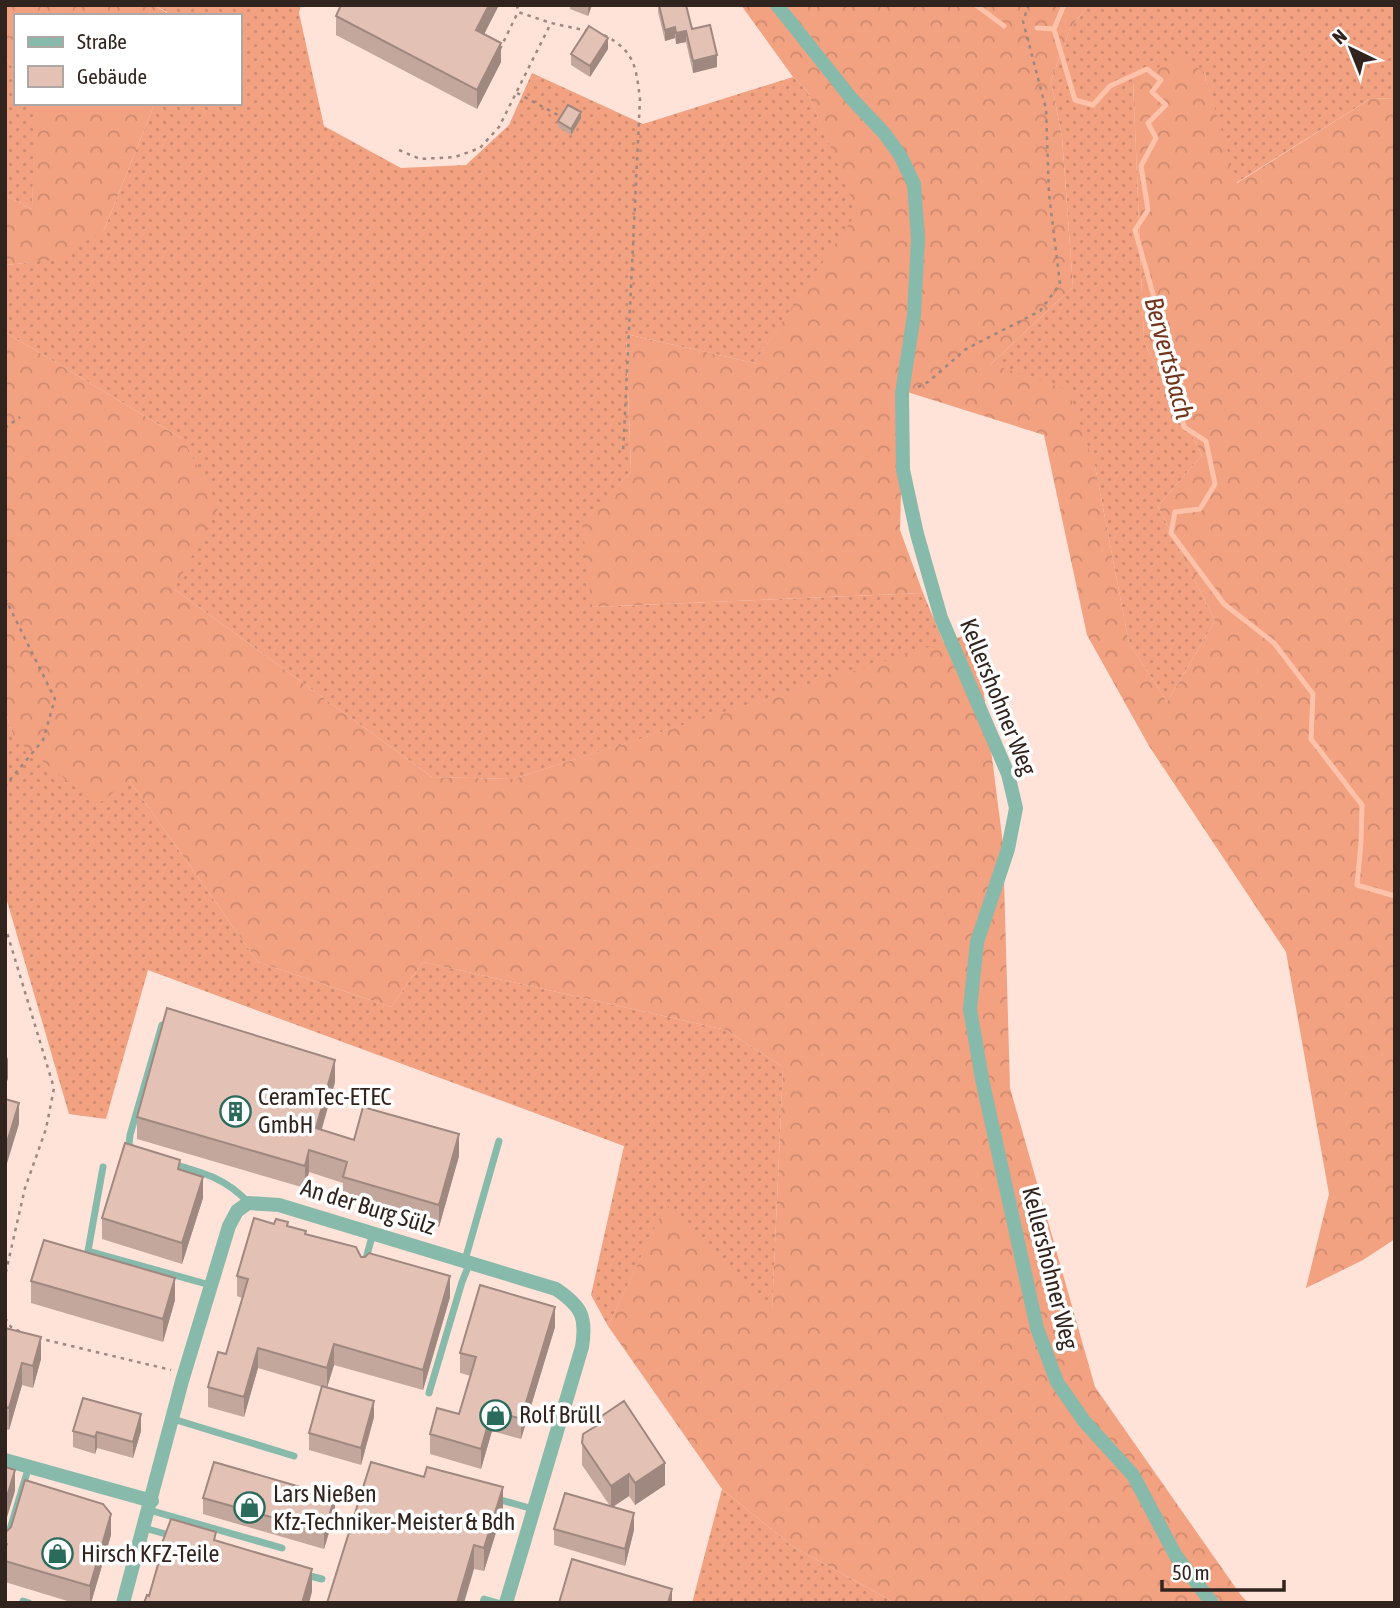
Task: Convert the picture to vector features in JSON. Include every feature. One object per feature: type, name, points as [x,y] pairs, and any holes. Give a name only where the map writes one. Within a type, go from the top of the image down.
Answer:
[{"type":"street","name":"Kellershohner Weg","points":[[777,5],[850,98],[884,134],[900,155],[914,184],[918,239],[914,315],[902,393],[903,470],[917,534],[941,618],[1009,774],[1016,807],[1008,849],[977,942],[970,1009],[982,1079],[1037,1328],[1058,1382],[1084,1421],[1132,1475],[1176,1556],[1212,1603]]},
{"type":"street","name":"An der Burg Sülz","points":[[248,1203],[279,1205],[556,1289],[581,1311],[584,1332],[582,1347],[506,1603]]},
{"type":"street","points":[[123,1603],[185,1373],[229,1226],[237,1211],[248,1203]]},
{"type":"street","points":[[5,1460],[150,1506]]},
{"type":"lane","points":[[141,1156],[133,1152],[129,1144],[130,1135],[162,1025]]},
{"type":"lane","points":[[429,1393],[499,1141]]},
{"type":"lane","points":[[164,1162],[211,1176],[233,1187],[248,1203]]},
{"type":"lane","points":[[103,1167],[88,1251],[211,1286]]},
{"type":"lane","points":[[363,1271],[373,1232]]},
{"type":"lane","points":[[173,1419],[294,1456]]},
{"type":"lane","points":[[5,1546],[29,1466]]},
{"type":"lane","points":[[487,1497],[533,1509]]},
{"type":"lane","points":[[150,1506],[282,1548]]},
{"type":"lane","points":[[144,1528],[182,1539]]},
{"type":"lane","points":[[297,1572],[322,1579]]},
{"type":"lane","points":[[483,1603],[484,1599],[498,1603]]},
{"type":"path","points":[[496,58],[518,12],[517,5]]},
{"type":"path","points":[[902,393],[928,382],[966,349],[1040,311],[1060,284],[1049,194],[1046,109],[1023,21],[1029,5]]},
{"type":"path","points":[[518,12],[588,31]]},
{"type":"path","points":[[399,150],[420,159],[454,157],[480,148],[499,128],[551,23]]},
{"type":"path","points":[[600,34],[621,44],[636,66],[640,99],[623,454]]},
{"type":"path","points":[[517,93],[558,115]]},
{"type":"path","points":[[5,428],[20,417]]},
{"type":"path","points":[[5,598],[55,699],[43,740],[5,786]]},
{"type":"path","points":[[5,926],[54,1088],[46,1129],[25,1188],[5,1276]]},
{"type":"path","points":[[5,1318],[11,1327],[29,1335],[185,1373]]},
{"type":"green space","points":[[5,5],[154,5],[167,13],[14,14],[14,70],[5,56]]},
{"type":"green space","points":[[154,5],[301,5],[299,13],[324,126],[401,168],[466,165],[509,125],[532,73],[643,124],[793,77],[807,91],[858,212],[754,363],[626,334],[631,472],[583,523],[593,607],[923,593],[944,643],[513,779],[432,777],[174,589],[183,439],[5,332],[5,265],[26,263],[104,230],[154,105],[242,105],[242,14],[167,12]]},
{"type":"green space","points":[[741,5],[1088,5],[1070,29],[1051,81],[1062,137],[1073,287],[991,364],[1068,390],[1095,466],[1129,643],[1167,702],[1215,621],[1158,506],[1202,455],[1144,342],[1133,80],[1181,56],[1204,72],[1237,183],[1370,99],[1395,98],[1395,1239],[1363,1260],[1306,1288],[1329,1194],[1286,952],[1149,746],[1087,635],[1044,435],[904,391],[900,530],[923,593],[592,607],[582,523],[631,472],[626,334],[754,363],[857,212],[807,91],[793,77]]},
{"type":"green space","points":[[1088,5],[1395,5],[1395,98],[1370,99],[1236,183],[1204,72],[1133,80],[1144,342],[1202,455],[1158,506],[1215,621],[1167,702],[1129,643],[1095,466],[991,364],[1073,287],[1062,137],[1051,81],[1070,29]]},
{"type":"green space","points":[[5,56],[14,70],[14,105],[36,105],[32,209],[5,195]]},
{"type":"green space","points":[[35,105],[154,105],[104,230],[56,260],[5,265],[5,195],[32,209]]},
{"type":"green space","points":[[5,332],[183,439],[219,507],[174,589],[432,777],[513,779],[976,632],[1003,844],[1010,1088],[1095,1387],[1248,1603],[895,1603],[792,1546],[722,1489],[608,1326],[666,1204],[772,1311],[783,1067],[726,1030],[423,962],[391,1007],[258,962],[129,780],[97,805],[14,738],[5,710]]},
{"type":"green space","points":[[5,710],[14,738],[129,780],[258,962],[391,1007],[423,962],[726,1030],[783,1067],[772,1312],[666,1205],[608,1326],[591,1295],[624,1146],[148,970],[106,1119],[69,1114],[5,894]]},
{"type":"green space","points":[[722,1489],[792,1546],[895,1603],[692,1603]]},
{"type":"building","points":[[341,5],[489,5],[476,30],[501,43],[477,90],[336,16]]},
{"type":"building","points":[[659,5],[686,5],[692,29],[710,25],[717,55],[693,61],[686,31],[676,33],[675,27],[665,30]]},
{"type":"building","points":[[589,26],[608,38],[590,66],[571,54]]},
{"type":"building","points":[[568,105],[581,112],[571,129],[558,121]]},
{"type":"building","points":[[167,1008],[335,1060],[316,1128],[354,1140],[363,1107],[459,1134],[439,1205],[343,1177],[347,1162],[309,1150],[305,1166],[137,1117]]},
{"type":"building","points":[[5,1099],[19,1103],[5,1149]]},
{"type":"building","points":[[125,1143],[180,1160],[178,1169],[203,1177],[182,1243],[102,1218]]},
{"type":"building","points":[[254,1218],[274,1224],[276,1219],[288,1222],[287,1226],[306,1231],[305,1234],[356,1247],[361,1257],[369,1253],[450,1276],[423,1370],[334,1344],[327,1368],[258,1348],[244,1397],[208,1387],[218,1352],[226,1354],[248,1279],[237,1276]]},
{"type":"building","points":[[44,1240],[175,1278],[163,1319],[31,1281]]},
{"type":"building","points":[[480,1285],[555,1307],[521,1419],[492,1410],[481,1449],[430,1434],[437,1408],[459,1414],[476,1357],[460,1353]]},
{"type":"building","points":[[5,1328],[41,1337],[33,1366],[22,1363],[9,1408],[5,1407]]},
{"type":"building","points":[[322,1386],[374,1401],[361,1448],[309,1433]]},
{"type":"building","points":[[83,1398],[141,1414],[133,1442],[97,1432],[95,1437],[73,1431]]},
{"type":"building","points":[[624,1401],[665,1463],[635,1483],[629,1474],[611,1486],[582,1443],[583,1434],[596,1426],[593,1422]]},
{"type":"building","points":[[214,1462],[335,1497],[324,1532],[203,1498]]},
{"type":"building","points":[[371,1462],[424,1477],[427,1467],[503,1487],[484,1548],[474,1545],[457,1603],[327,1603]]},
{"type":"building","points":[[5,1467],[15,1470],[5,1503]]},
{"type":"building","name":"Hirsch KFZ-Teile","points":[[25,1480],[103,1504],[111,1514],[90,1586],[5,1561],[5,1531],[11,1527]]},
{"type":"building","points":[[565,1493],[634,1513],[625,1549],[554,1529]]},
{"type":"building","points":[[171,1519],[216,1532],[214,1540],[312,1569],[302,1603],[144,1603],[147,1595],[149,1596],[163,1547],[161,1546]]},
{"type":"building","points":[[572,1559],[672,1589],[668,1603],[559,1603]]},
{"type":"waterway","points":[[976,5],[1004,26]]},
{"type":"waterway","name":"Bervertsbach","points":[[1064,5],[1054,29],[1075,100],[1093,105],[1110,86],[1147,69],[1161,80],[1152,92],[1166,105],[1148,123],[1156,138],[1141,166],[1148,210],[1135,230],[1162,326],[1175,396],[1184,427],[1206,441],[1215,484],[1200,509],[1175,512],[1171,533],[1224,604],[1274,643],[1313,694],[1311,739],[1362,805],[1357,885],[1395,896]]},
{"type":"waterway","points":[[1037,28],[1054,29]]},
{"type":"place","name":"CeramTec-ETEC GmbH","points":[[235,1111]]},
{"type":"place","name":"Rolf Brüll","points":[[496,1415]]},
{"type":"place","name":"Lars Nießen Kfz-Techniker-Meister & Bdh","points":[[250,1508]]},
{"type":"place","name":"Hirsch KFZ-Teile","points":[[58,1554]]}]
